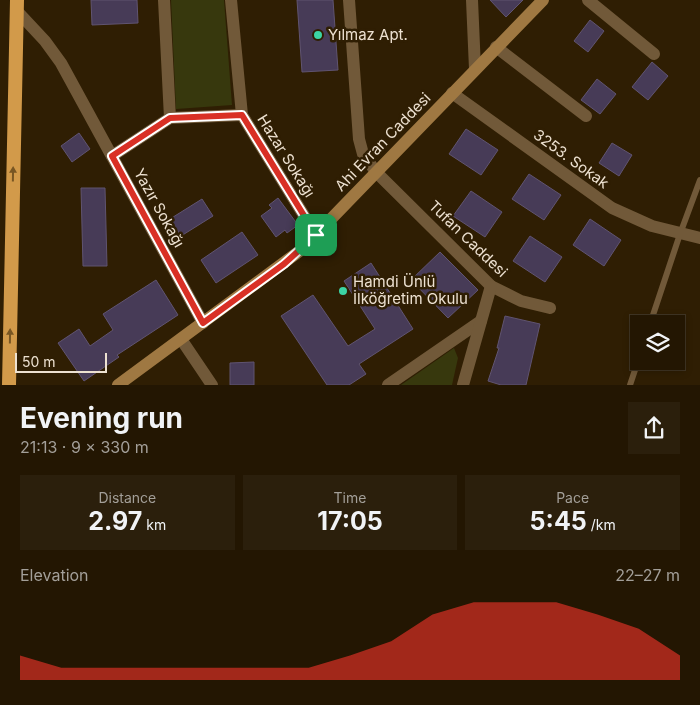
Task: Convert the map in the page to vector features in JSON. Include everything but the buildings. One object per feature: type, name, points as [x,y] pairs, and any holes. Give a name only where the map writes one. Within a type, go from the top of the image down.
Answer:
[{"type":"highway","points":[[9,385],[17,6]]},
{"type":"main road","name":"Ahi Evran Caddesi","points":[[118,385],[284,264],[316,235],[543,0]]},
{"type":"street","points":[[164,0],[170,118]]},
{"type":"street","name":"Hazar Sokağı","points":[[231,0],[242,115],[316,235]]},
{"type":"street","name":"Tufan Caddesi","points":[[348,0],[359,139],[363,154],[376,172],[491,286],[521,301],[550,308]]},
{"type":"street","points":[[472,0],[475,69]]},
{"type":"street","points":[[588,0],[654,54]]},
{"type":"street","name":"Yazır Sokağı","points":[[17,6],[61,63],[203,323]]},
{"type":"street","points":[[496,47],[586,116]]},
{"type":"street","name":"3253. Sokak","points":[[452,93],[612,208],[645,224],[700,238]]},
{"type":"street","points":[[112,156],[170,118],[242,115]]},
{"type":"street","points":[[464,385],[491,286]]},
{"type":"street","points":[[388,385],[481,321]]},
{"type":"street","points":[[181,339],[212,385]]},
{"type":"lane","points":[[653,315],[700,180]]},
{"type":"lane","points":[[630,385],[635,370]]},
{"type":"shaded area","points":[[171,0],[224,0],[232,105],[176,109]]},
{"type":"shaded area","points":[[454,348],[458,358],[452,385],[401,385]]},
{"type":"place","name":"Yılmaz Apt.","points":[[318,35]]},
{"type":"place","name":"Hamdi Ünlü İlköğretim Okulu","points":[[343,291]]},
{"type":"route","points":[[242,115],[316,235],[284,264],[203,323],[112,156],[170,118],[242,115]]}]
